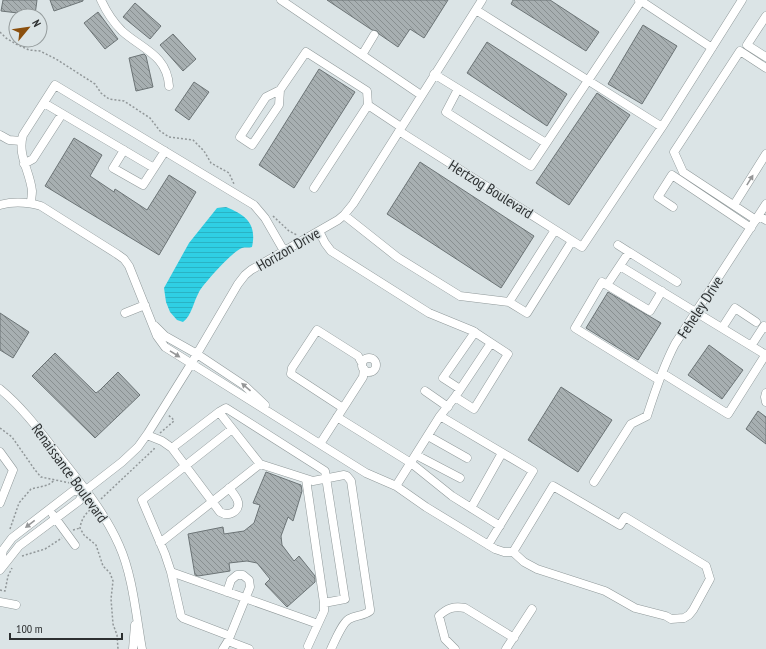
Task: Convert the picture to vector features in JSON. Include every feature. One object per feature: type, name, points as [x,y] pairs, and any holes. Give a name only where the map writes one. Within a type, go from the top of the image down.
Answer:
[{"type":"street","points":[[101,0],[113,20],[121,29],[150,51],[160,61],[167,74],[169,86]]},
{"type":"street","points":[[281,0],[421,95]]},
{"type":"street","name":"Horizon Drive","points":[[0,570],[19,546],[79,501],[86,490],[122,462],[138,447],[191,364],[241,280],[251,270],[344,215],[353,204],[482,0]]},
{"type":"street","points":[[476,10],[662,127],[742,0]]},
{"type":"street","points":[[458,88],[446,112],[531,166],[640,1],[712,48]]},
{"type":"street","points":[[766,16],[747,45],[766,57]]},
{"type":"street","points":[[362,55],[374,34]]},
{"type":"street","points":[[760,219],[734,205],[683,172],[674,152],[740,51],[766,68]]},
{"type":"street","points":[[280,90],[279,105],[252,145],[240,137],[266,97],[280,90],[306,52],[367,91],[368,105],[314,188]]},
{"type":"street","points":[[434,74],[546,143]]},
{"type":"street","points":[[31,203],[32,190],[21,151],[23,135],[55,85],[254,205],[266,218],[284,251]]},
{"type":"street","points":[[44,103],[154,168]]},
{"type":"street","name":"Hertzog Boulevard","points":[[368,105],[400,129],[582,247],[662,127]]},
{"type":"street","points":[[24,164],[33,160],[62,114]]},
{"type":"street","points":[[0,135],[9,140],[22,141]]},
{"type":"street","points":[[124,150],[113,168],[143,185],[165,151]]},
{"type":"street","points":[[734,205],[766,154]]},
{"type":"street","points":[[673,207],[658,197],[672,175],[751,228]]},
{"type":"street","points":[[0,206],[13,202],[31,203],[46,209],[124,259],[132,271],[157,336],[165,348],[274,414],[366,473],[396,486],[426,507],[499,551],[513,552],[524,562],[537,569],[605,591],[635,608],[666,616],[671,619],[684,618],[689,615],[710,579],[706,566],[624,517],[620,525],[553,486],[513,552]]},
{"type":"street","name":"Feheley Drive","points":[[594,482],[631,424],[647,416],[660,377],[676,344],[751,228],[760,219],[766,205]]},
{"type":"street","points":[[344,215],[397,257],[460,296],[509,302],[527,313],[572,240]]},
{"type":"street","points":[[509,302],[555,230]]},
{"type":"street","points":[[319,231],[331,251],[430,313],[474,332],[508,354],[474,409],[455,397]]},
{"type":"street","points":[[618,245],[677,282]]},
{"type":"street","points":[[607,285],[629,252]]},
{"type":"street","points":[[620,266],[662,291],[697,312],[766,355],[728,414],[575,328],[602,282],[650,311],[662,291]]},
{"type":"street","points":[[124,313],[145,305]]},
{"type":"street","points":[[722,328],[735,308],[756,322]]},
{"type":"street","points":[[153,324],[165,336],[197,354],[245,386],[274,414]]},
{"type":"street","points":[[751,346],[764,326],[766,328]]},
{"type":"street","points":[[320,444],[363,377],[363,366],[358,356],[317,330],[292,368],[291,374],[343,408]]},
{"type":"street","points":[[460,389],[443,378],[474,332]]},
{"type":"street","points":[[396,486],[440,416],[455,397],[491,343]]},
{"type":"street","name":"Renaissance Boulevard","points":[[0,389],[28,416],[86,490],[119,545],[126,564],[142,649]]},
{"type":"street","points":[[425,391],[448,407]]},
{"type":"street","points":[[766,393],[766,402]]},
{"type":"street","points":[[172,448],[226,408],[325,471],[345,599],[324,603]]},
{"type":"street","points":[[219,412],[260,464],[313,481],[344,475],[351,481],[370,611],[365,615],[357,616],[346,621],[331,649]]},
{"type":"street","points":[[440,416],[533,472],[488,545]]},
{"type":"street","points":[[337,417],[411,463],[452,496],[500,526]]},
{"type":"street","points":[[232,428],[142,500],[171,572],[179,613],[182,618],[249,649]]},
{"type":"street","points":[[147,435],[172,448],[212,501],[223,513],[230,514],[238,507],[238,503],[229,488]]},
{"type":"street","points":[[428,436],[467,458]]},
{"type":"street","points":[[0,452],[13,470],[0,503]]},
{"type":"street","points":[[471,508],[502,453]]},
{"type":"street","points":[[416,454],[460,478]]},
{"type":"street","points":[[160,543],[260,464]]},
{"type":"street","points":[[306,479],[324,603],[324,611],[308,646]]},
{"type":"street","points":[[0,566],[2,551],[15,535],[73,491],[86,490]]},
{"type":"street","points":[[48,510],[56,518],[75,545]]},
{"type":"street","points":[[171,572],[318,624]]},
{"type":"street","points":[[223,649],[229,639],[245,598],[250,583],[249,580],[244,576],[237,575],[234,577],[226,592]]},
{"type":"street","points":[[0,602],[16,605]]},
{"type":"street","points":[[455,649],[445,639],[439,616],[444,610],[456,606],[465,608],[514,638]]},
{"type":"street","points":[[506,649],[532,609]]},
{"type":"street","name":"Renaissance Boulevard","points":[[133,649],[136,614]]},
{"type":"path","points":[[0,32],[16,44],[29,50],[40,51],[56,59],[95,84],[101,93],[109,99],[124,101],[150,118],[160,131],[169,137],[193,140],[204,151],[211,163],[229,173],[235,185]]},
{"type":"path","points":[[270,212],[280,224],[289,231],[296,233],[302,241]]},
{"type":"path","points":[[118,649],[118,635],[113,624],[111,599],[113,581],[110,572],[104,566],[96,545],[84,535],[80,528],[81,521],[86,513],[154,449],[161,432],[174,421],[162,411]]},
{"type":"path","points":[[0,428],[12,437],[35,470],[42,477],[71,483],[76,490]]},
{"type":"path","points":[[7,533],[10,529],[19,503],[27,494],[32,490],[48,485],[55,480]]},
{"type":"path","points":[[17,560],[23,555],[45,549],[56,543],[76,528],[80,528]]},
{"type":"path","points":[[0,590],[5,591],[8,576],[14,564]]},
{"type":"water","points":[[226,207],[239,213],[248,221],[253,232],[252,247],[238,250],[226,261],[212,275],[199,292],[186,319],[183,322],[177,320],[170,312],[166,302],[164,288],[189,243],[217,208]]},
{"type":"building","points":[[3,0],[37,0],[36,8],[8,8],[8,12],[1,11]]},
{"type":"building","points":[[50,0],[83,0],[83,1],[54,11]]},
{"type":"building","points":[[327,0],[448,0],[424,38],[410,29],[398,47],[377,31],[372,30]]},
{"type":"building","points":[[513,0],[550,0],[599,32],[586,51],[511,4]]},
{"type":"building","points":[[135,3],[161,26],[150,39],[123,17]]},
{"type":"building","points":[[98,12],[118,39],[105,49],[84,23]]},
{"type":"building","points":[[643,25],[677,46],[642,104],[608,84]]},
{"type":"building","points":[[173,34],[196,59],[183,71],[160,45]]},
{"type":"building","points":[[487,42],[567,94],[547,126],[467,73]]},
{"type":"building","points":[[144,54],[146,56],[153,87],[136,91],[129,58]]},
{"type":"building","points":[[319,69],[355,92],[294,188],[259,165]]},
{"type":"building","points":[[194,82],[209,92],[189,120],[175,110]]},
{"type":"building","points":[[597,93],[630,115],[569,205],[536,183]]},
{"type":"building","points":[[74,138],[102,155],[90,176],[114,192],[115,189],[147,210],[169,175],[196,192],[159,255],[45,186]]},
{"type":"building","points":[[420,162],[534,236],[501,288],[387,214]]},
{"type":"building","points":[[608,292],[661,323],[638,360],[586,328]]},
{"type":"building","points":[[0,313],[29,332],[13,358],[0,350]]},
{"type":"building","points":[[709,345],[743,370],[722,399],[688,375]]},
{"type":"building","points":[[55,353],[96,393],[118,372],[140,395],[95,438],[32,376]]},
{"type":"building","points":[[561,387],[612,420],[578,472],[528,440]]},
{"type":"building","points":[[758,411],[766,417],[766,444],[746,429]]},
{"type":"building","points":[[266,472],[301,485],[302,491],[293,521],[288,517],[281,536],[282,545],[294,561],[299,556],[315,576],[315,582],[287,607],[265,584],[270,579],[257,563],[247,561],[229,563],[230,571],[198,576],[195,575],[188,534],[223,527],[224,534],[244,531],[254,523],[260,505],[253,503]]}]
